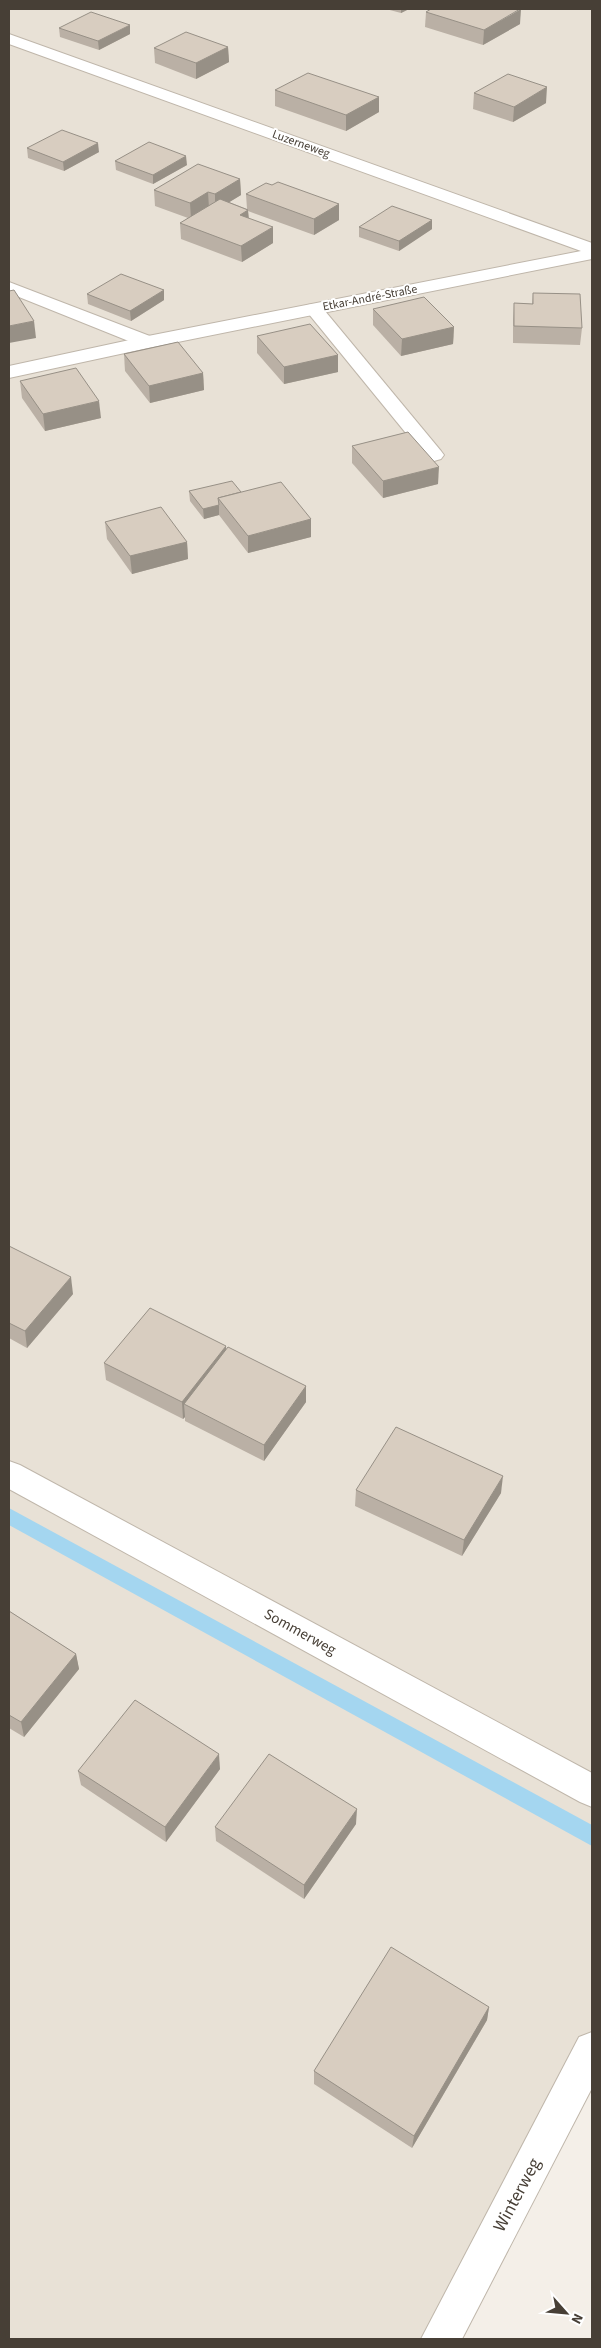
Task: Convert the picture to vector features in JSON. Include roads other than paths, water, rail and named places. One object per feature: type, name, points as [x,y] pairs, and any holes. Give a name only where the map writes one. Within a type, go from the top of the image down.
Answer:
[{"type":"street","name":"Luzerneweg","points":[[9,39],[592,250]]},
{"type":"street","name":"Etkar-André-Straße","points":[[9,372],[148,342],[592,254]]},
{"type":"street","points":[[9,287],[148,342]]},
{"type":"street","points":[[314,309],[434,454]]},
{"type":"street","name":"Sommerweg","points":[[9,1474],[592,1791]]},
{"type":"street","name":"Winterweg","points":[[441,2339],[592,2050]]},
{"type":"waterway","points":[[9,1516],[592,1836]]}]
